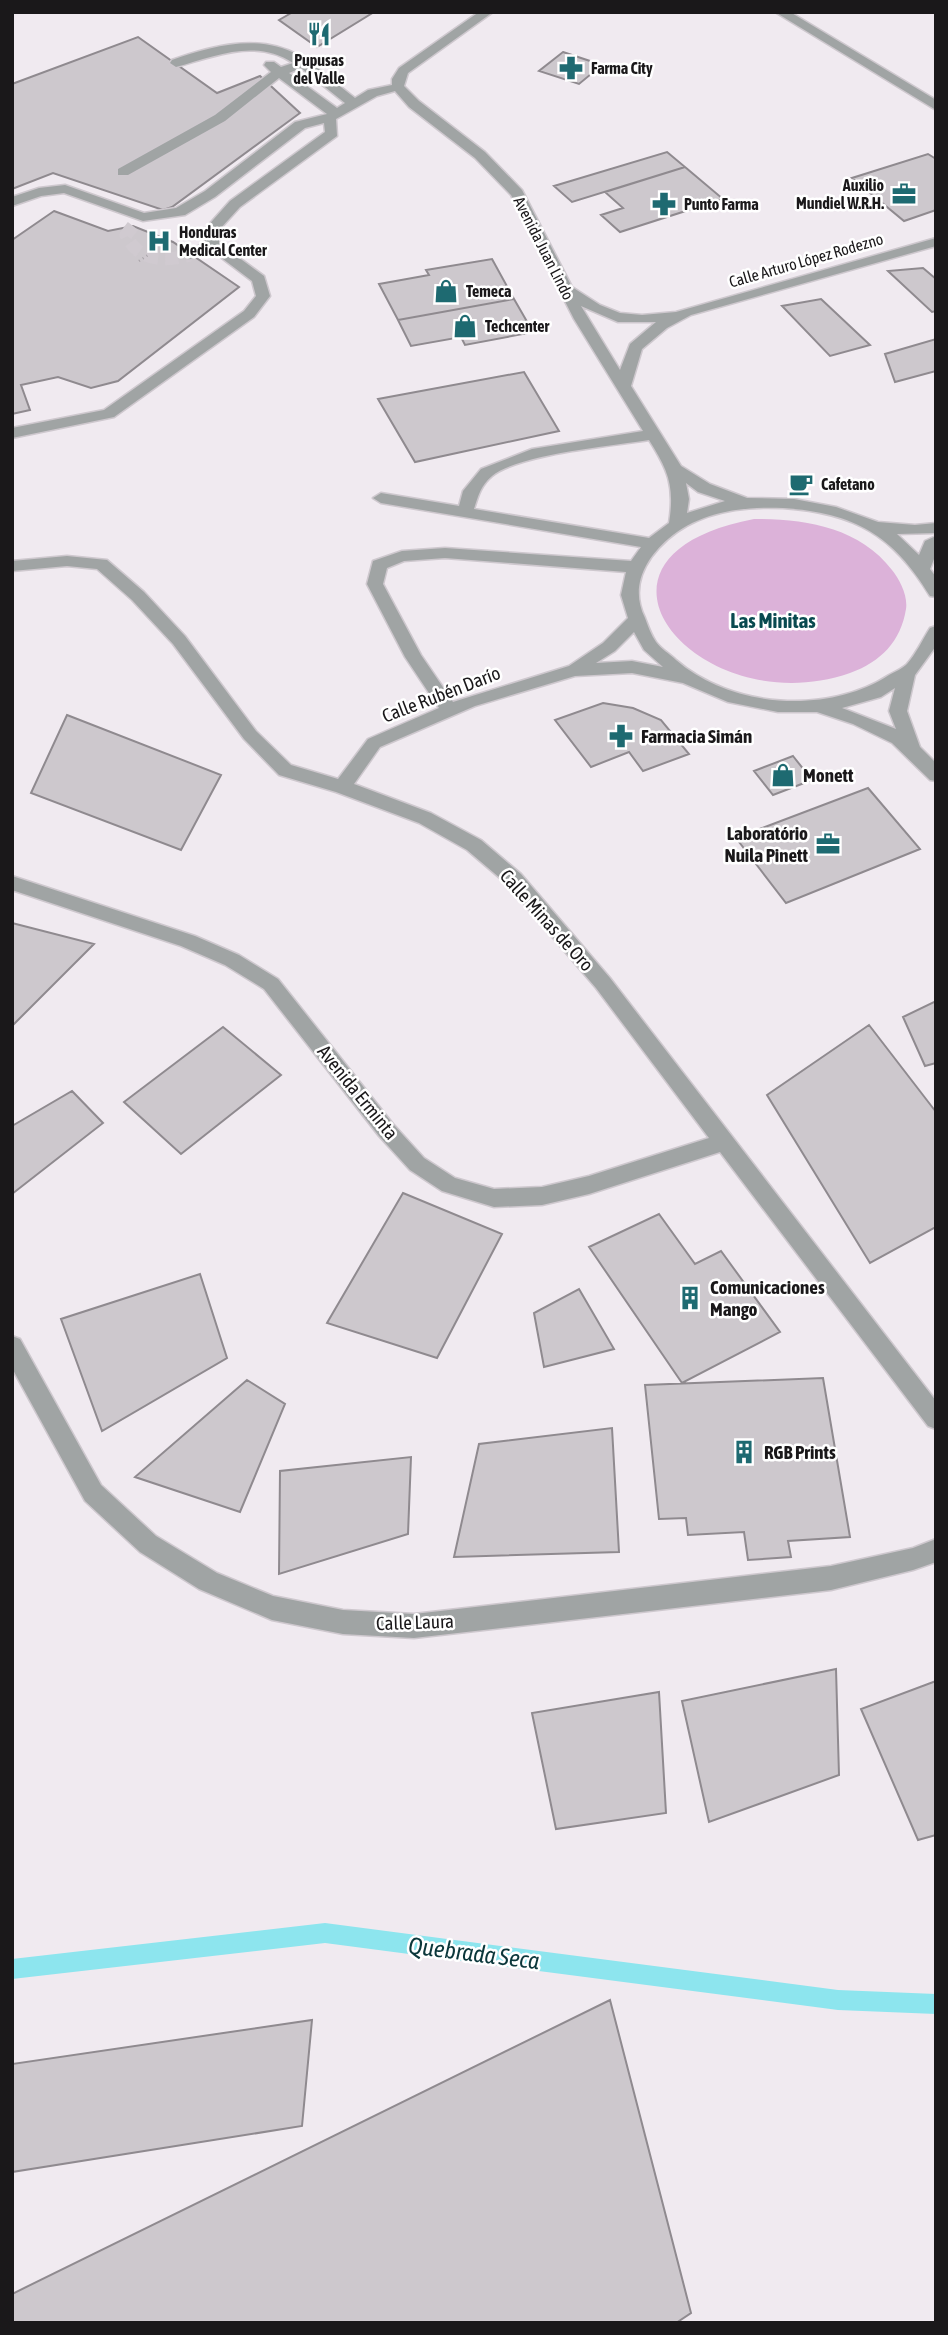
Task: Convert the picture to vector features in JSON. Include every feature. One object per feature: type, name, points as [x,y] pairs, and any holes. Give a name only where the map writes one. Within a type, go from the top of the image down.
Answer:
[{"type":"street","points":[[12,202],[39,192],[65,189],[138,221],[180,212],[210,194],[300,125],[333,116],[373,93],[398,87],[398,79],[403,71],[487,12]]},
{"type":"street","points":[[781,12],[936,106]]},
{"type":"street","points":[[176,63],[229,48],[259,47],[280,51],[302,64],[354,104]]},
{"type":"street","points":[[229,48],[258,59],[279,72],[333,116]]},
{"type":"street","points":[[123,172],[220,118],[279,72],[302,64]]},
{"type":"street","name":"Avenida Juan Lindo","points":[[398,87],[414,104],[480,155],[517,193],[581,319],[675,469],[681,499],[677,524]]},
{"type":"street","points":[[212,244],[212,229],[235,204],[332,133],[333,116]]},
{"type":"street","points":[[210,194],[235,204]]},
{"type":"street","name":"Calle Arturo López Rodezno","points":[[565,288],[596,311],[625,320],[646,321],[936,242]]},
{"type":"street","points":[[190,255],[212,244]]},
{"type":"street","points":[[12,433],[109,414],[249,314],[263,296],[259,279],[212,244]]},
{"type":"street","name":"Calle Arturo López Rodezno","points":[[623,386],[635,347],[662,325],[686,312]]},
{"type":"street","points":[[465,514],[471,491],[487,472],[532,454],[654,434]]},
{"type":"street","name":"Avenida Juan Lindo","points":[[675,469],[704,488],[744,503]]},
{"type":"street","points":[[381,498],[651,544]]},
{"type":"street","points":[[936,592],[923,566],[902,545],[875,527],[845,514],[812,505],[778,502],[744,503],[708,511],[677,524],[651,544],[634,567],[628,594],[634,622],[653,652],[685,677],[713,691],[747,702],[816,707],[869,720],[911,747],[936,775]]},
{"type":"street","points":[[875,527],[915,530],[936,528]]},
{"type":"street","points":[[923,566],[930,545],[936,541]]},
{"type":"street","points":[[450,711],[414,657],[375,584],[379,565],[402,556],[445,553],[634,567]]},
{"type":"street","name":"Calle Minas de Oro","points":[[12,566],[67,561],[101,564],[138,596],[179,640],[250,736],[285,770],[342,787],[425,818],[474,845],[514,879],[603,983],[936,1419]]},
{"type":"street","name":"Calle Rubén Darío","points":[[342,787],[374,743],[450,711],[574,670],[609,647],[634,622]]},
{"type":"street","points":[[816,707],[866,696],[889,686],[907,674],[929,650],[936,632]]},
{"type":"street","name":"Calle Rubén Darío","points":[[574,670],[632,667],[685,677]]},
{"type":"street","points":[[907,674],[898,711],[911,747]]},
{"type":"street","name":"Avenida Erminta","points":[[12,883],[188,941],[232,960],[271,984],[386,1130],[417,1164],[449,1185],[494,1198],[542,1196],[589,1185],[726,1141]]},
{"type":"street","name":"Calle Laura","points":[[12,1346],[93,1493],[148,1544],[208,1581],[272,1608],[344,1622],[414,1626],[831,1578],[913,1559],[936,1550]]},
{"type":"path","points":[[139,261],[148,255]]},
{"type":"shaded area","points":[[754,519],[792,521],[830,528],[864,544],[879,555],[898,578],[906,604],[900,631],[888,649],[871,663],[850,673],[795,683],[744,676],[701,657],[671,630],[657,598],[664,566],[695,539]]},
{"type":"building","name":"Pupusas del Valle","points":[[293,12],[374,12],[317,47],[279,20]]},
{"type":"building","points":[[138,37],[217,93],[260,76],[300,113],[172,207],[163,210],[53,173],[12,189],[12,84]]},
{"type":"building","name":"Farma City","points":[[563,52],[602,65],[579,84],[539,71]]},
{"type":"building","points":[[667,152],[685,167],[572,202],[554,186]]},
{"type":"building","name":"Auxilio Mundiel W.R.H.","points":[[928,154],[936,159],[936,210],[904,221],[852,178]]},
{"type":"building","name":"Punto Farma","points":[[685,167],[723,199],[620,232],[601,215],[623,208],[605,192]]},
{"type":"building","points":[[54,211],[108,231],[133,226],[173,242],[239,287],[118,381],[91,388],[58,377],[21,385],[30,410],[12,414],[12,240]]},
{"type":"building","name":"Temeca","points":[[492,259],[514,299],[398,320],[379,284],[429,275],[426,270]]},
{"type":"building","points":[[923,268],[936,279],[936,311],[932,312],[888,271]]},
{"type":"building","name":"Techcenter","points":[[514,299],[533,332],[465,345],[461,337],[411,346],[398,320]]},
{"type":"building","points":[[821,299],[870,345],[830,356],[782,306]]},
{"type":"building","points":[[936,339],[936,371],[895,382],[885,354]]},
{"type":"building","points":[[524,372],[559,431],[415,462],[378,399]]},
{"type":"building","name":"Farmacia Simán","points":[[603,703],[633,708],[661,720],[689,754],[643,771],[629,752],[591,767],[555,720]]},
{"type":"building","points":[[67,715],[221,775],[181,850],[31,793]]},
{"type":"building","name":"Monett","points":[[793,756],[812,780],[773,795],[754,771]]},
{"type":"building","name":"Laboratório Nuila Pinett","points":[[868,788],[920,849],[786,903],[736,838]]},
{"type":"building","points":[[12,923],[94,944],[12,1026]]},
{"type":"building","points":[[936,1001],[936,1063],[925,1066],[903,1017]]},
{"type":"building","points":[[869,1025],[936,1112],[936,1227],[870,1263],[767,1095]]},
{"type":"building","points":[[223,1027],[281,1075],[181,1154],[124,1102]]},
{"type":"building","points":[[72,1091],[103,1123],[12,1194],[12,1126]]},
{"type":"building","points":[[403,1193],[502,1234],[437,1358],[327,1323]]},
{"type":"building","name":"Comunicaciones Mango","points":[[659,1214],[695,1264],[721,1251],[780,1332],[682,1383],[589,1247]]},
{"type":"building","points":[[200,1274],[227,1358],[102,1431],[61,1319]]},
{"type":"building","points":[[579,1289],[614,1349],[544,1367],[534,1313]]},
{"type":"building","name":"RGB Prints","points":[[823,1378],[850,1537],[788,1541],[791,1557],[748,1560],[744,1532],[688,1535],[686,1518],[659,1519],[645,1385]]},
{"type":"building","points":[[247,1380],[285,1404],[240,1512],[135,1477]]},
{"type":"building","points":[[612,1428],[619,1552],[454,1557],[479,1444]]},
{"type":"building","points":[[411,1457],[408,1534],[279,1574],[280,1471]]},
{"type":"building","points":[[836,1669],[839,1775],[709,1822],[682,1701]]},
{"type":"building","points":[[936,1681],[936,1835],[918,1840],[861,1709]]},
{"type":"building","points":[[659,1692],[666,1813],[556,1829],[532,1713]]},
{"type":"building","points":[[610,2000],[691,2313],[676,2323],[12,2323],[12,2294]]},
{"type":"building","points":[[312,2020],[302,2126],[12,2172],[12,2064]]},
{"type":"waterway","name":"Quebrada Seca","points":[[12,1969],[325,1933],[838,2000],[936,2004]]},
{"type":"tunnel","points":[[133,226],[126,235],[131,244],[145,255],[162,259],[190,255]]},
{"type":"place","name":"Pupusas del Valle","points":[[319,34]]},
{"type":"place","name":"Farma City","points":[[571,68]]},
{"type":"place","name":"Auxilio Mundiel W.R.H.","points":[[904,194]]},
{"type":"place","name":"Punto Farma","points":[[664,204]]},
{"type":"place","name":"Honduras Medical Center","points":[[159,241]]},
{"type":"place","name":"Temeca","points":[[446,291]]},
{"type":"place","name":"Techcenter","points":[[465,326]]},
{"type":"place","name":"Cafetano","points":[[801,484]]},
{"type":"place","name":"Farmacia Simán","points":[[621,736]]},
{"type":"place","name":"Monett","points":[[783,775]]},
{"type":"place","name":"Laboratório Nuila Pinett","points":[[828,844]]},
{"type":"place","name":"Comunicaciones Mango","points":[[690,1298]]},
{"type":"place","name":"RGB Prints","points":[[744,1452]]},
{"type":"district","name":"Las Minitas","points":[[773,620]]}]
